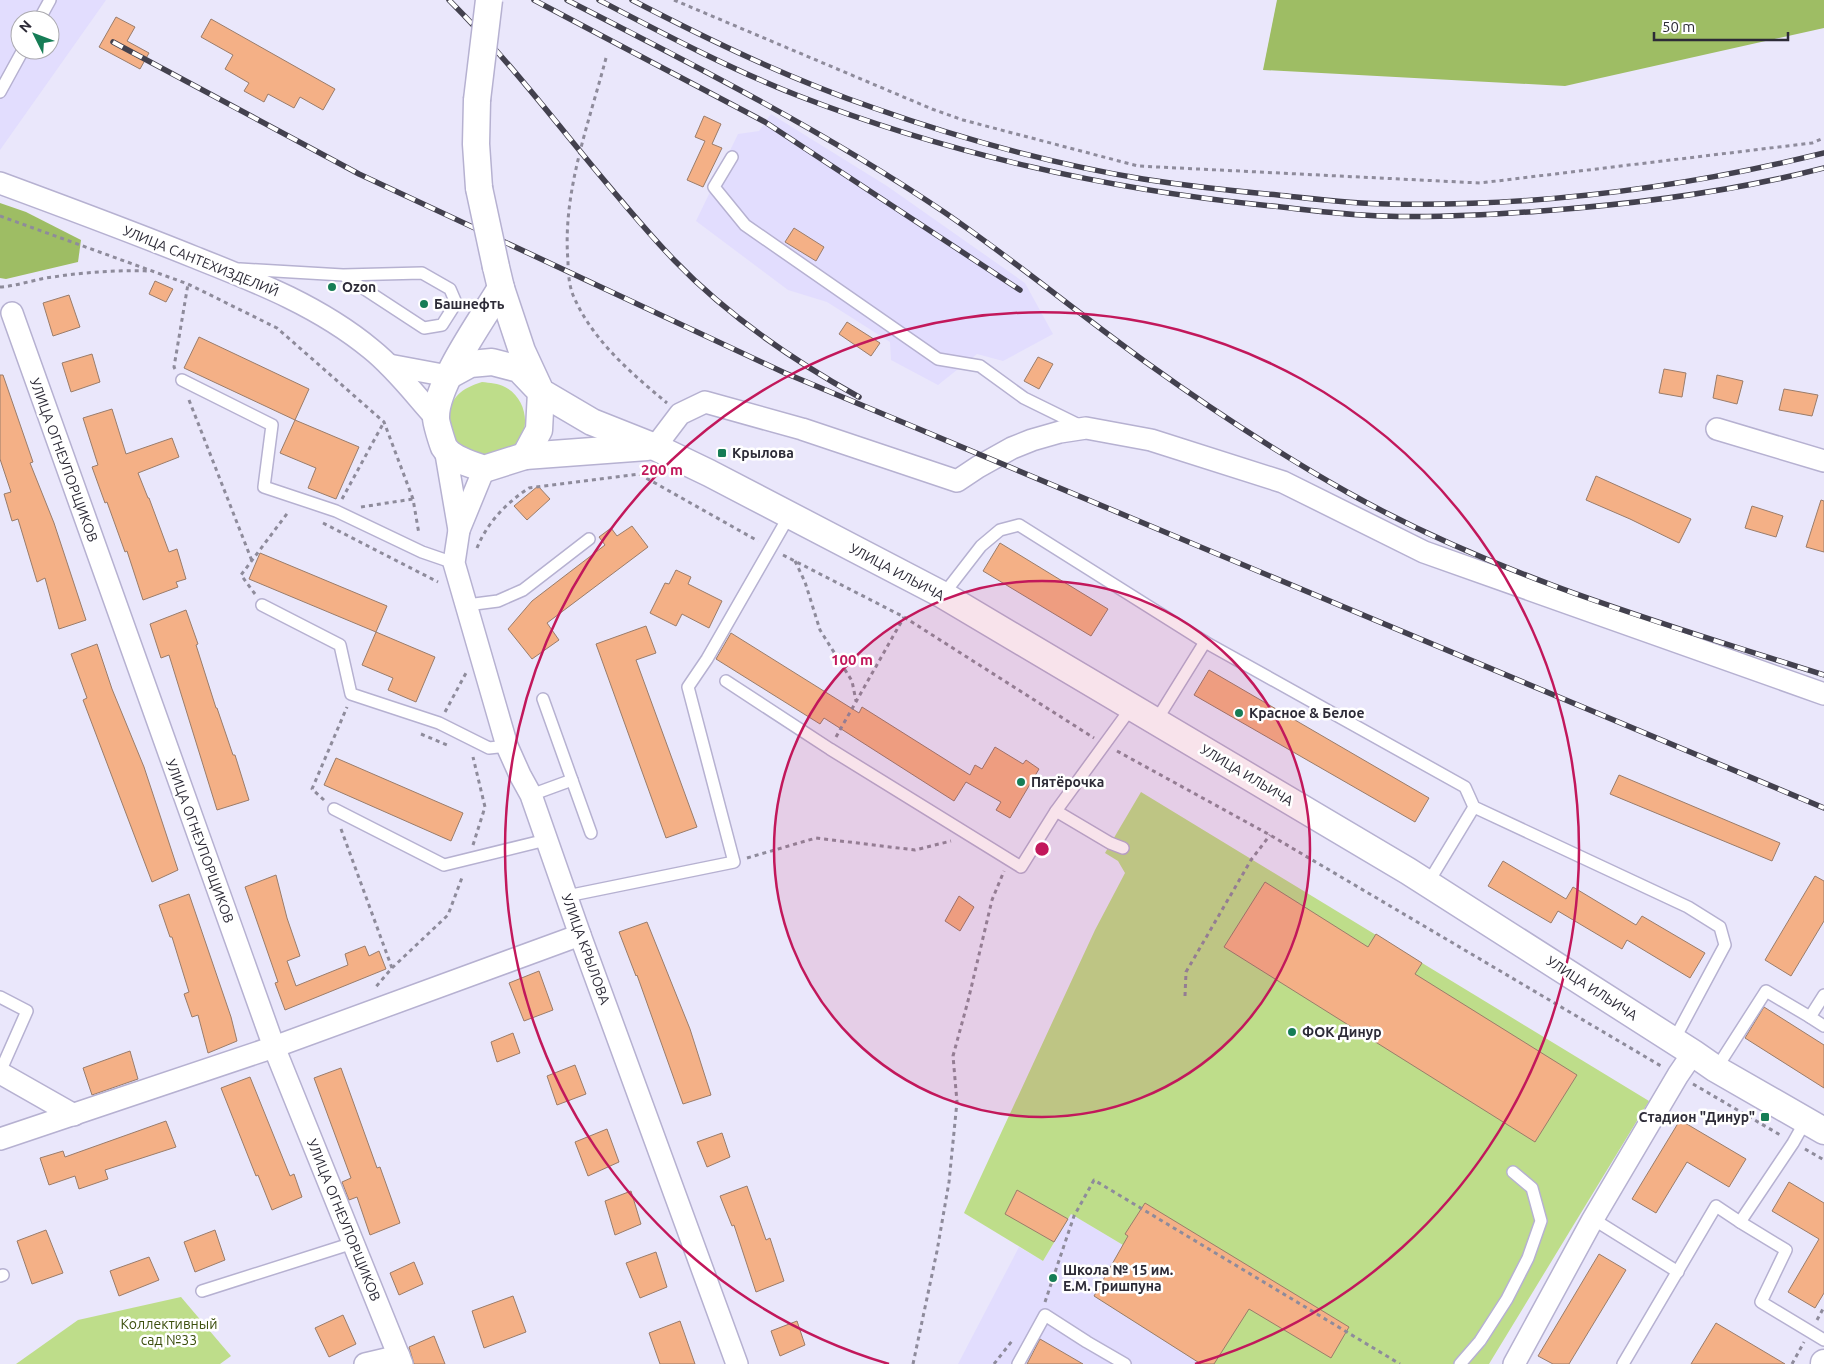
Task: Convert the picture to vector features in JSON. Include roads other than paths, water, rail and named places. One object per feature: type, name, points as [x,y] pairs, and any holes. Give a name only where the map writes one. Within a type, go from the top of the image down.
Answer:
[{"type":"street","points":[[445,448],[456,458],[484,469],[524,456],[539,430],[541,392],[522,351],[499,277],[479,188],[476,144],[477,100],[489,0]]},
{"type":"street","name":"УЛИЦА САНТЕХИЗДЕЛИЙ","points":[[0,184],[119,227],[287,296],[326,317],[371,349],[389,365],[436,418]]},
{"type":"street","points":[[459,530],[445,448],[436,418],[440,393],[499,277]]},
{"type":"street","name":"УЛИЦА ОГНЕУПОРЩИКОВ","points":[[12,313],[274,1047],[400,1360]]},
{"type":"street","points":[[389,365],[448,376],[470,364],[492,362],[519,369],[541,392]]},
{"type":"street","name":"УЛИЦА ИЛЬИЧА","points":[[541,392],[592,422],[655,447],[709,473],[943,595],[1428,883],[1684,1046],[1716,1069],[1815,1126]]},
{"type":"street","points":[[655,447],[680,414],[705,402],[802,429],[957,482],[978,467],[1012,448],[1060,432],[1086,428],[1150,440],[1283,482],[1424,552],[1824,694]]},
{"type":"street","points":[[1717,429],[1824,461]]},
{"type":"street","name":"УЛИЦА ИЛЬИЧА","points":[[524,456],[655,447]]},
{"type":"street","points":[[459,530],[484,469]]},
{"type":"street","name":"УЛИЦА КРЫЛОВА","points":[[459,530],[454,563],[468,605],[507,746],[531,795],[736,1364]]},
{"type":"street","points":[[0,1139],[274,1047],[580,935]]},
{"type":"street","points":[[1514,1364],[1594,1218],[1678,1075],[1684,1046]]},
{"type":"street","points":[[0,1073],[74,1115]]},
{"type":"street","points":[[365,1364],[400,1360]]},
{"type":"lane","points":[[0,92],[18,60]]},
{"type":"lane","points":[[732,157],[714,187],[745,224],[938,359],[980,366],[1024,398],[1086,428]]},
{"type":"lane","points":[[221,268],[343,275],[422,273],[450,289],[456,303],[442,325],[424,328],[343,275]]},
{"type":"lane","points":[[182,380],[272,425],[264,487],[336,511],[422,552],[454,563]]},
{"type":"lane","points":[[567,896],[734,862],[688,687],[707,659],[789,516]]},
{"type":"lane","points":[[943,595],[981,546],[1000,530],[1019,525],[1205,642],[1465,787],[1474,807],[1688,907],[1720,927],[1725,945],[1684,1046]]},
{"type":"lane","points":[[468,605],[498,601],[523,590],[589,539]]},
{"type":"lane","points":[[262,605],[340,645],[352,694],[439,723],[489,748],[507,746]]},
{"type":"lane","points":[[1156,722],[1205,642]]},
{"type":"lane","points":[[726,681],[830,748],[1021,866],[1056,811],[1131,708]]},
{"type":"lane","points":[[543,699],[591,833]]},
{"type":"lane","points":[[531,795],[572,780]]},
{"type":"lane","points":[[1428,883],[1474,807]]},
{"type":"lane","points":[[334,809],[444,865],[546,840]]},
{"type":"lane","points":[[1056,811],[1110,843],[1123,848]]},
{"type":"lane","points":[[1716,1069],[1766,991],[1824,1026]]},
{"type":"lane","points":[[1810,1017],[1824,995]]},
{"type":"lane","points":[[0,997],[27,1010],[0,1073]]},
{"type":"lane","points":[[1740,1222],[1794,1143],[1815,1126]]},
{"type":"lane","points":[[1460,1364],[1480,1342],[1507,1298],[1528,1258],[1540,1221],[1532,1188],[1513,1172]]},
{"type":"lane","points":[[1623,1364],[1716,1206],[1786,1250],[1761,1302],[1824,1340]]},
{"type":"lane","points":[[1594,1218],[1678,1272]]},
{"type":"lane","points":[[202,1291],[353,1243]]},
{"type":"lane","points":[[1018,1364],[1046,1315],[1125,1364]]},
{"type":"railway","points":[[449,0],[507,63],[617,196],[694,280],[738,318],[810,368],[859,397]]},
{"type":"railway","points":[[534,0],[765,122],[1020,290]]},
{"type":"railway","points":[[567,0],[759,100],[899,182],[970,230],[1147,363],[1196,397],[1270,446],[1347,492],[1404,522],[1462,549],[1521,573],[1581,596],[1824,675]]},
{"type":"railway","points":[[599,0],[698,51],[748,74],[799,96],[911,135],[1027,166],[1086,179],[1203,198],[1322,212],[1368,215],[1423,217],[1482,215],[1648,201],[1754,184],[1824,168]]},
{"type":"railway","points":[[632,0],[721,45],[781,72],[843,97],[907,119],[1007,150],[1075,166],[1143,179],[1194,186],[1361,203],[1444,204],[1499,202],[1608,193],[1663,185],[1717,176],[1824,153]]},
{"type":"railway","points":[[113,42],[359,174],[785,373],[1824,808]]},
{"type":"place","name":"Ozon","points":[[332,287]]},
{"type":"place","name":"Башнефть","points":[[424,304]]},
{"type":"place","name":"Крылова","points":[[722,453]]},
{"type":"place","name":"Красное & Белое","points":[[1239,713]]},
{"type":"place","name":"Пятёрочка","points":[[1021,782]]},
{"type":"place","name":"ФОК Динур","points":[[1292,1032]]},
{"type":"place","name":"Стадион \"Динур\"","points":[[1765,1117]]},
{"type":"place","name":"Школа № 15 им. Е.М. Гришпуна","points":[[1053,1278]]},
{"type":"park label","name":"Коллективный сад №33","points":[[169,1332]]}]
